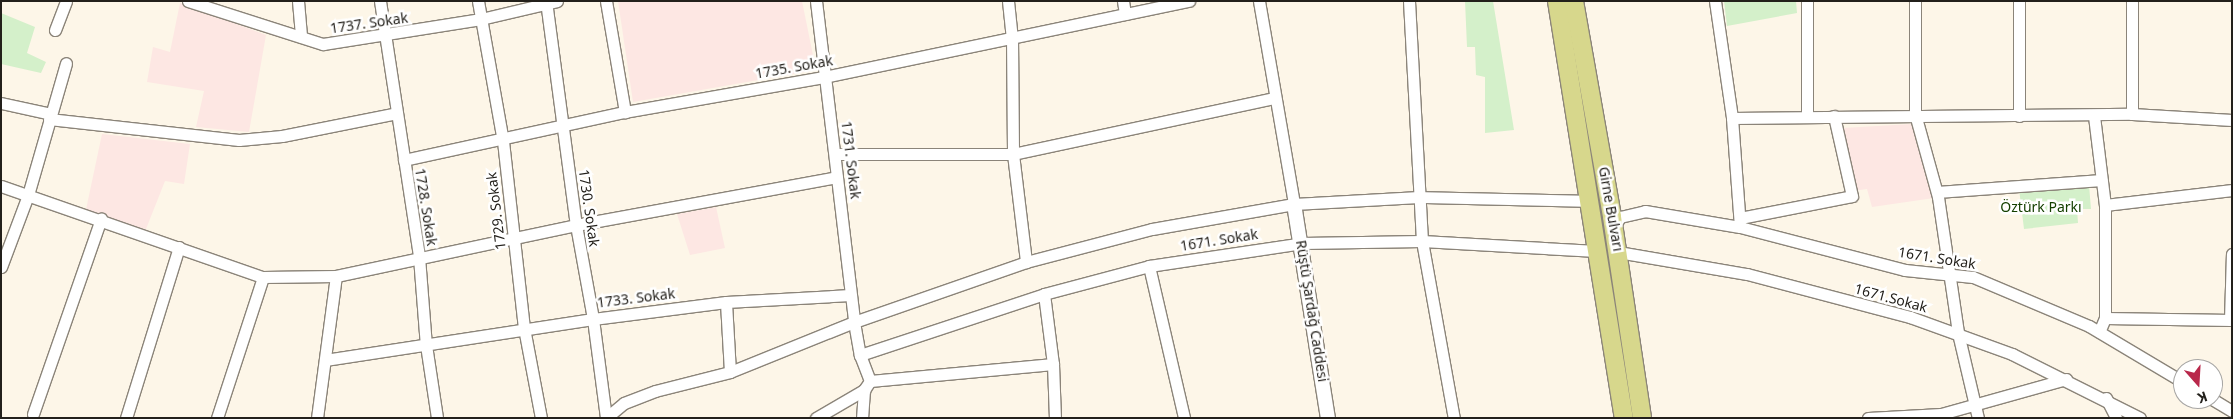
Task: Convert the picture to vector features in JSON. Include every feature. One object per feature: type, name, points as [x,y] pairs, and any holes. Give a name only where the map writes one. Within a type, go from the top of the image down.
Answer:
[{"type":"main road","name":"Girne Bulvarı","points":[[1557,1],[1624,418]]},
{"type":"main road","name":"Girne Bulvarı","points":[[1574,1],[1614,227],[1642,418]]},
{"type":"street","points":[[55,30],[66,1]]},
{"type":"street","name":"1737. Sokak","points":[[188,1],[323,44],[385,37],[481,19],[550,2]]},
{"type":"street","points":[[298,1],[301,37]]},
{"type":"street","name":"1728. Sokak","points":[[380,1],[419,257],[426,345],[437,418]]},
{"type":"street","name":"1729. Sokak","points":[[478,1],[502,141],[524,328],[541,418]]},
{"type":"street","points":[[606,1],[625,112]]},
{"type":"street","name":"1731. Sokak","points":[[816,1],[824,78],[836,154],[850,295],[867,386]]},
{"type":"street","points":[[1008,1],[1012,37],[1013,154],[1026,262]]},
{"type":"street","points":[[1123,1],[1125,14]]},
{"type":"street","name":"1735. Sokak","points":[[404,160],[502,141],[625,112],[824,78],[1189,1]]},
{"type":"street","points":[[1259,1],[1294,204]]},
{"type":"street","points":[[1409,1],[1422,241],[1454,418]]},
{"type":"street","points":[[1715,1],[1732,118],[1740,223],[1852,196],[1834,116]]},
{"type":"street","points":[[1807,1],[1807,117]]},
{"type":"street","points":[[1915,1],[1916,114],[1937,192],[1952,274],[1958,333],[1977,412]]},
{"type":"street","points":[[2019,1],[2019,116]]},
{"type":"street","points":[[2132,1],[2132,114]]},
{"type":"street","name":"1730. Sokak","points":[[550,2],[563,127],[576,225],[593,319],[606,418]]},
{"type":"street","points":[[1,267],[28,196],[66,63]]},
{"type":"street","points":[[836,154],[1013,154],[1275,98]]},
{"type":"street","points":[[1,103],[50,117],[239,140],[282,136],[396,113]]},
{"type":"street","points":[[1732,118],[1916,114],[2019,116],[2132,114],[2232,120]]},
{"type":"street","points":[[2094,116],[2105,205],[2105,318],[2098,332]]},
{"type":"street","points":[[1,186],[179,246],[263,277],[336,276],[576,225],[837,177]]},
{"type":"street","points":[[1937,192],[2102,180]]},
{"type":"street","points":[[2105,205],[2232,190]]},
{"type":"street","name":"1671. Sokak","points":[[606,418],[624,403],[647,394],[730,372],[854,322],[1026,262],[1152,229],[1294,204],[1419,197],[1589,201]]},
{"type":"street","name":"Rüştü Şardağ Caddesi","points":[[1294,204],[1302,243],[1328,418]]},
{"type":"street","name":"1671. Sokak","points":[[1614,227],[1620,217],[1645,211],[1740,223],[1905,270],[1974,277],[2098,332],[2173,376]]},
{"type":"street","points":[[33,414],[101,219]]},
{"type":"street","name":"1671. Sokak","points":[[860,355],[1044,294],[1149,266],[1302,243],[1422,241],[1597,250]]},
{"type":"street","points":[[126,418],[179,246]]},
{"type":"street","name":"1671.Sokak","points":[[1618,252],[1747,274],[1910,316],[1958,333],[2066,379],[2106,398],[2140,418]]},
{"type":"street","points":[[2105,318],[2231,320],[2232,254]]},
{"type":"street","points":[[1149,266],[1184,418]]},
{"type":"street","points":[[317,418],[336,276]]},
{"type":"street","points":[[217,418],[263,277]]},
{"type":"street","points":[[1044,294],[1054,364],[1055,418]]},
{"type":"street","name":"1733. Sokak","points":[[325,360],[524,328],[726,302],[850,295]]},
{"type":"street","points":[[726,302],[730,372]]},
{"type":"street","points":[[816,418],[867,386],[1054,364]]},
{"type":"street","points":[[1868,418],[1977,412],[2066,379]]},
{"type":"street","points":[[862,418],[867,386]]},
{"type":"street","points":[[2106,398],[2116,418]]},
{"type":"shaded area","points":[[618,1],[802,1],[816,70],[633,102]]},
{"type":"shaded area","points":[[180,3],[266,35],[249,132],[196,127],[204,91],[147,82],[153,47],[170,52]]},
{"type":"shaded area","points":[[1912,124],[1934,198],[1872,207],[1867,189],[1853,191],[1843,128]]},
{"type":"shaded area","points":[[102,134],[190,144],[184,184],[165,181],[146,229],[84,219]]},
{"type":"shaded area","points":[[716,207],[725,248],[690,255],[677,214]]},
{"type":"green space","points":[[1465,1],[1493,1],[1514,130],[1485,133],[1485,77],[1476,75],[1475,47],[1467,47]]},
{"type":"green space","points":[[1724,1],[1796,1],[1797,13],[1727,26]]},
{"type":"green space","points":[[1,13],[35,27],[27,53],[46,62],[41,73],[1,64]]},
{"type":"green space","name":"Öztürk Parkı","points":[[2089,185],[2091,209],[2077,209],[2078,223],[2024,229],[2019,189]]}]
